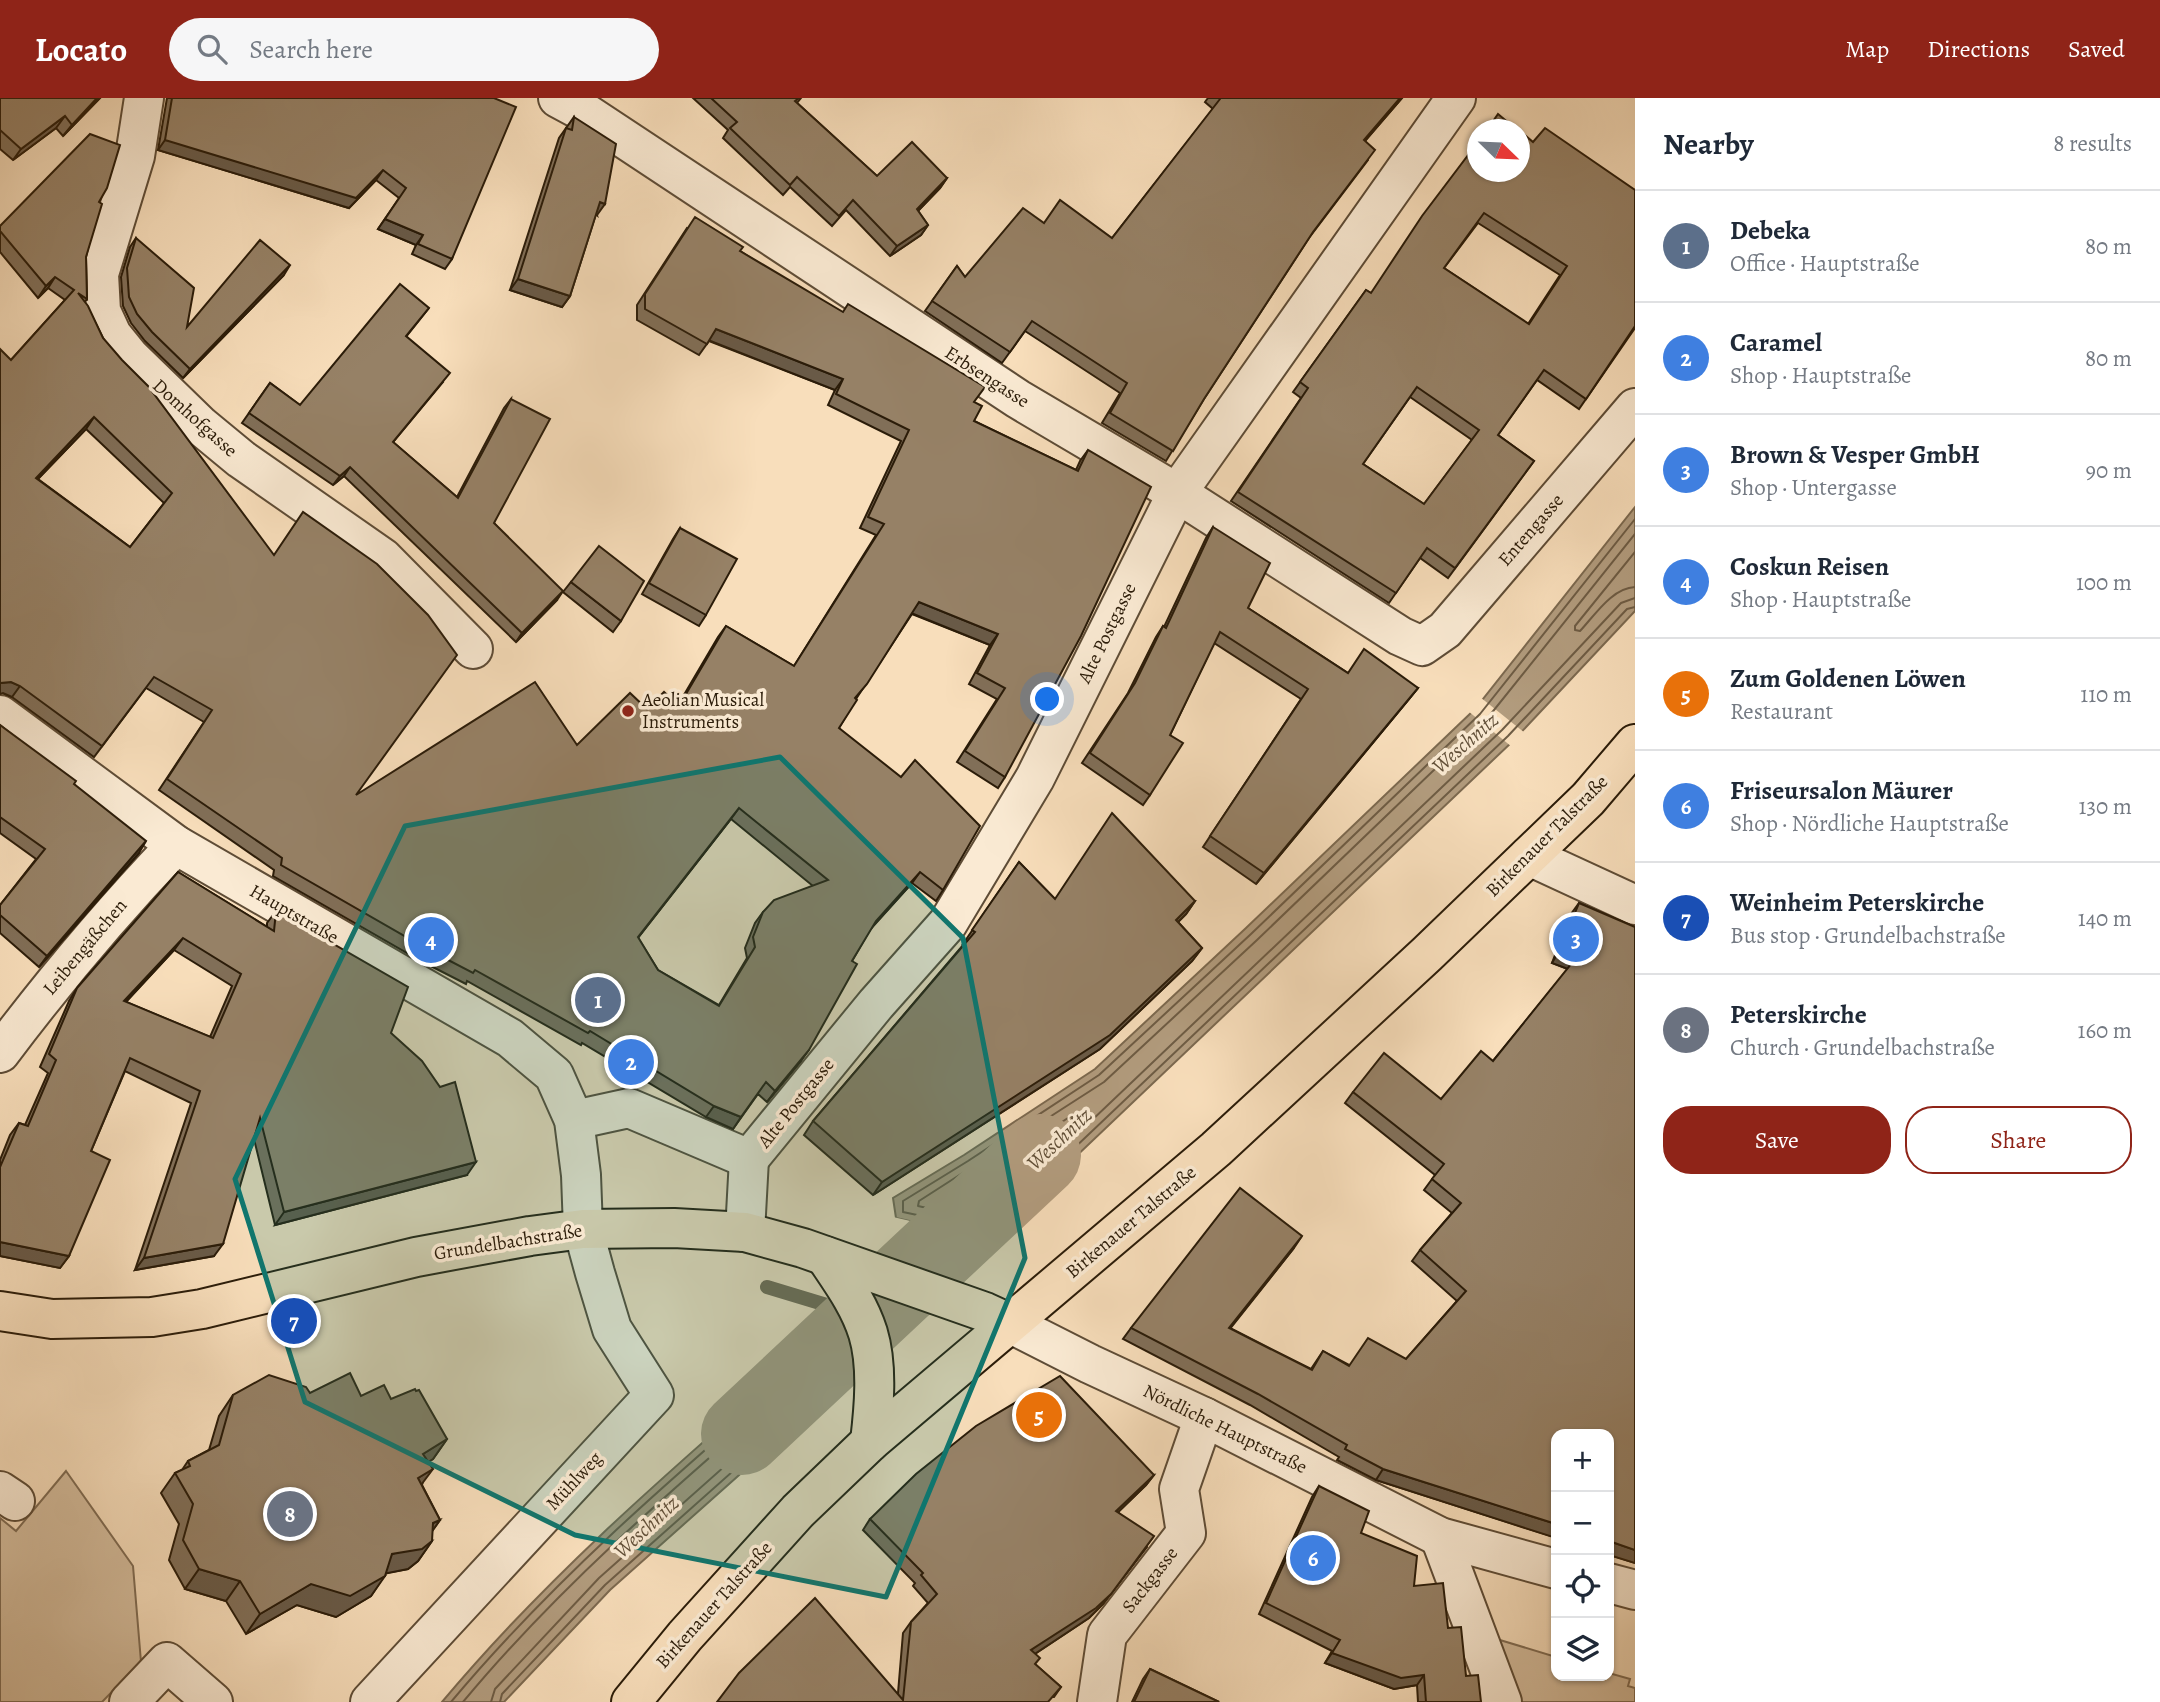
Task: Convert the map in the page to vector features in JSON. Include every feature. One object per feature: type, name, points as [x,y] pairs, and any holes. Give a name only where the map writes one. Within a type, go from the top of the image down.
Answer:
[{"type":"main road","name":"Birkenauer Talstraße","points":[[631,1702],[685,1636],[798,1511],[997,1318],[1096,1252],[1216,1149],[1427,954],[1588,799],[1635,744]]},
{"type":"main road","name":"Grundelbachstraße","points":[[0,1311],[52,1319],[152,1317],[202,1309],[416,1257],[530,1236],[583,1229],[713,1229],[745,1232],[814,1252],[997,1318]]},
{"type":"main road","points":[[814,1252],[852,1297],[868,1334],[873,1366],[870,1442]]},
{"type":"street","name":"Domhofgasse","points":[[144,98],[135,156],[99,274],[102,311],[113,335],[129,356],[201,426],[241,459],[383,558],[474,649]]},
{"type":"street","name":"Erbsengasse","points":[[558,98],[1018,399],[1177,492],[1400,636],[1422,646]]},
{"type":"street","name":"Alte Postgasse","points":[[749,1159],[876,1004],[948,923],[1035,778],[1177,492],[1456,98]]},
{"type":"street","name":"Entengasse","points":[[1422,646],[1446,629],[1635,408]]},
{"type":"street","name":"Hauptstraße","points":[[0,715],[176,845],[510,1038],[554,1075],[574,1120],[581,1175],[583,1229]]},
{"type":"street","name":"Leibengäßchen","points":[[0,1053],[54,982],[119,905],[176,845]]},
{"type":"street","points":[[1529,856],[1635,905]]},
{"type":"street","points":[[574,1120],[629,1108],[749,1159],[745,1232]]},
{"type":"street","name":"Mühlweg","points":[[370,1702],[654,1395],[612,1329],[583,1229]]},
{"type":"street","name":"Nördliche Hauptstraße","points":[[997,1318],[1204,1417],[1440,1538],[1551,1568]]},
{"type":"street","name":"Sackgasse","points":[[1097,1702],[1107,1635],[1186,1533],[1179,1489],[1204,1417]]},
{"type":"street","points":[[1440,1538],[1502,1702]]},
{"type":"street","points":[[1614,1584],[1635,1590]]},
{"type":"street","points":[[129,1702],[167,1662],[213,1702]]},
{"type":"highlighted area","points":[[780,757],[963,938],[1025,1258],[886,1597],[575,1535],[305,1402],[235,1179],[405,826]]},
{"type":"shaded area","points":[[66,1471],[133,1566],[141,1662],[102,1702],[0,1702],[0,1518],[16,1531]]},
{"type":"shaded area","points":[[1490,1637],[1551,1655],[1551,1681],[1614,1681],[1614,1674],[1630,1679],[1628,1686],[1635,1688],[1635,1702],[1517,1702]]},
{"type":"water","points":[[1635,507],[1635,611],[1513,741],[989,1239],[896,1218],[893,1198],[1095,1069],[1475,709]]},
{"type":"water","points":[[816,1343],[835,1382],[829,1395],[610,1590],[504,1702],[442,1702],[529,1606],[575,1560]]},
{"type":"pier","points":[[1480,697],[1525,733],[1512,747],[1468,711]]},
{"type":"pier","points":[[893,1217],[989,1239],[995,1238],[989,1242],[896,1222]]},
{"type":"building","points":[[0,98],[97,98],[72,125],[65,116],[21,149],[0,130]]},
{"type":"building","points":[[172,98],[494,98],[516,107],[452,259],[418,244],[423,235],[385,219],[406,188],[383,170],[356,198],[165,140]]},
{"type":"building","points":[[711,98],[799,98],[795,101],[877,176],[912,142],[947,178],[917,209],[928,225],[897,246],[853,200],[839,216],[797,177],[790,185],[730,128],[737,122]]},
{"type":"building","points":[[1220,98],[1400,98],[1364,140],[1375,150],[1313,232],[1173,451],[1110,413],[1127,383],[1032,321],[1010,352],[932,301],[957,266],[965,277],[1023,208],[1044,223],[1060,200],[1112,238]]},
{"type":"building","points":[[574,117],[616,144],[605,204],[600,202],[570,296],[518,279],[566,128],[572,130]]},
{"type":"building","points":[[1545,128],[1635,190],[1635,326],[1586,399],[1544,370],[1498,435],[1534,461],[1455,568],[1427,548],[1396,593],[1238,492],[1308,388],[1300,382],[1366,290],[1371,293],[1422,216],[1467,157],[1467,182],[1530,182],[1530,139],[1533,142]],"holes":[[[1484,213],[1567,266],[1529,324],[1444,268]],[[1417,387],[1479,430],[1424,504],[1363,464]]]},
{"type":"building","points":[[90,134],[120,145],[107,188],[99,202],[102,204],[86,257],[87,299],[78,293],[88,306],[103,338],[148,386],[274,555],[303,512],[377,564],[428,615],[457,655],[356,795],[535,682],[577,745],[630,693],[647,709],[664,692],[679,706],[726,626],[794,666],[884,524],[868,517],[909,430],[836,394],[843,379],[716,329],[707,344],[645,309],[645,294],[695,217],[743,247],[740,251],[843,312],[848,304],[985,387],[974,402],[982,406],[974,421],[1078,471],[1088,450],[1151,487],[1081,636],[1005,777],[965,751],[1005,688],[977,673],[998,634],[919,602],[867,684],[855,698],[857,700],[839,728],[901,777],[915,760],[980,826],[943,890],[920,872],[876,921],[852,961],[857,964],[809,1050],[775,1091],[766,1082],[741,1117],[714,1106],[590,1031],[588,1033],[475,970],[473,973],[429,950],[281,865],[282,858],[167,779],[212,710],[154,677],[102,746],[20,686],[11,682],[0,683],[0,349],[11,360],[74,290],[55,277],[46,286],[0,231],[0,226]],"holes":[[[94,417],[172,493],[130,547],[36,478]],[[739,808],[828,880],[774,900],[763,912],[753,937],[755,947],[719,1006],[658,970],[638,937]]]},
{"type":"building","points":[[136,238],[194,288],[187,327],[260,240],[290,265],[190,369],[152,332],[137,314],[129,297],[127,268]]},
{"type":"building","points":[[400,284],[429,308],[406,336],[450,373],[393,442],[458,498],[511,399],[550,419],[494,523],[563,591],[522,633],[350,467],[340,476],[249,413],[270,383],[300,405]]},
{"type":"building","points":[[1213,527],[1270,563],[1248,608],[1348,673],[1364,649],[1418,688],[1264,873],[1210,836],[1308,689],[1220,632],[1170,735],[1183,743],[1150,795],[1090,753],[1135,683],[1163,626],[1166,628]]},
{"type":"building","points":[[680,528],[737,559],[706,615],[649,583]]},
{"type":"building","points":[[599,546],[644,581],[621,621],[571,582]]},
{"type":"building","points":[[0,725],[76,781],[74,784],[146,841],[47,956],[0,915],[0,905],[45,849],[0,817]]},
{"type":"building","points":[[1112,813],[1195,901],[1176,920],[1202,948],[1110,1035],[882,1182],[813,1121],[975,932],[972,930],[1019,862],[1055,899]]},
{"type":"building","points":[[178,872],[274,931],[276,911],[408,987],[391,1033],[422,1061],[440,1087],[455,1082],[476,1162],[284,1212],[260,1118],[223,1244],[144,1258],[200,1091],[130,1058],[91,1151],[110,1160],[69,1256],[0,1242],[0,1167],[19,1123],[28,1126],[56,1060],[49,1054],[77,988]],"holes":[[[183,938],[241,974],[213,1038],[124,1001]]]},
{"type":"building","points":[[1579,903],[1635,927],[1635,1550],[1614,1543],[1614,1429],[1551,1429],[1551,1522],[1383,1469],[1345,1449],[1347,1445],[1258,1394],[1131,1328],[1240,1188],[1302,1236],[1229,1328],[1312,1370],[1323,1351],[1349,1366],[1368,1338],[1406,1359],[1466,1291],[1420,1250],[1461,1203],[1432,1179],[1444,1164],[1353,1092],[1384,1053],[1441,1099],[1481,1051],[1493,1061],[1576,958],[1559,951]]},
{"type":"building","points":[[350,1373],[361,1396],[384,1385],[391,1399],[415,1389],[419,1390],[447,1439],[423,1454],[433,1469],[418,1478],[440,1520],[433,1523],[432,1541],[422,1549],[392,1554],[385,1576],[350,1596],[311,1584],[260,1614],[240,1581],[199,1569],[183,1540],[193,1504],[175,1473],[190,1466],[188,1461],[219,1445],[233,1395],[269,1375],[306,1387],[310,1393]]},
{"type":"building","points":[[1060,1376],[1154,1475],[1116,1511],[1154,1536],[1111,1594],[1096,1608],[1031,1650],[1040,1658],[1035,1664],[1061,1687],[1048,1702],[717,1702],[739,1673],[815,1598],[903,1700],[911,1622],[937,1594],[921,1575],[923,1573],[870,1519],[916,1474],[976,1426]]},
{"type":"building","points":[[1319,1486],[1369,1511],[1361,1533],[1417,1556],[1414,1586],[1443,1583],[1448,1628],[1461,1627],[1466,1676],[1478,1675],[1481,1702],[1426,1702],[1424,1675],[1401,1678],[1332,1653],[1340,1640],[1266,1603]]},
{"type":"building","points":[[1150,1669],[1219,1702],[1134,1702]]},
{"type":"waterway","name":"Weschnitz","points":[[742,1434],[1040,1155]]},
{"type":"waterway","points":[[767,1287],[853,1313]]},
{"type":"place","name":"Aeolian Musical Instruments","points":[[628,711]]},
{"type":"place","name":"Brown & Vesper GmbH","points":[[1576,939]]},
{"type":"place","name":"Coskun Reisen","points":[[431,940]]},
{"type":"place","name":"Debeka","points":[[598,1000]]},
{"type":"place","name":"Caramel","points":[[631,1062]]},
{"type":"place","name":"Weinheim Peterskirche","points":[[294,1321]]},
{"type":"place","name":"Zum Goldenen Löwen","points":[[1039,1415]]},
{"type":"place","name":"Peterskirche","points":[[290,1514]]},
{"type":"place","name":"Friseursalon Mäurer","points":[[1313,1558]]}]
